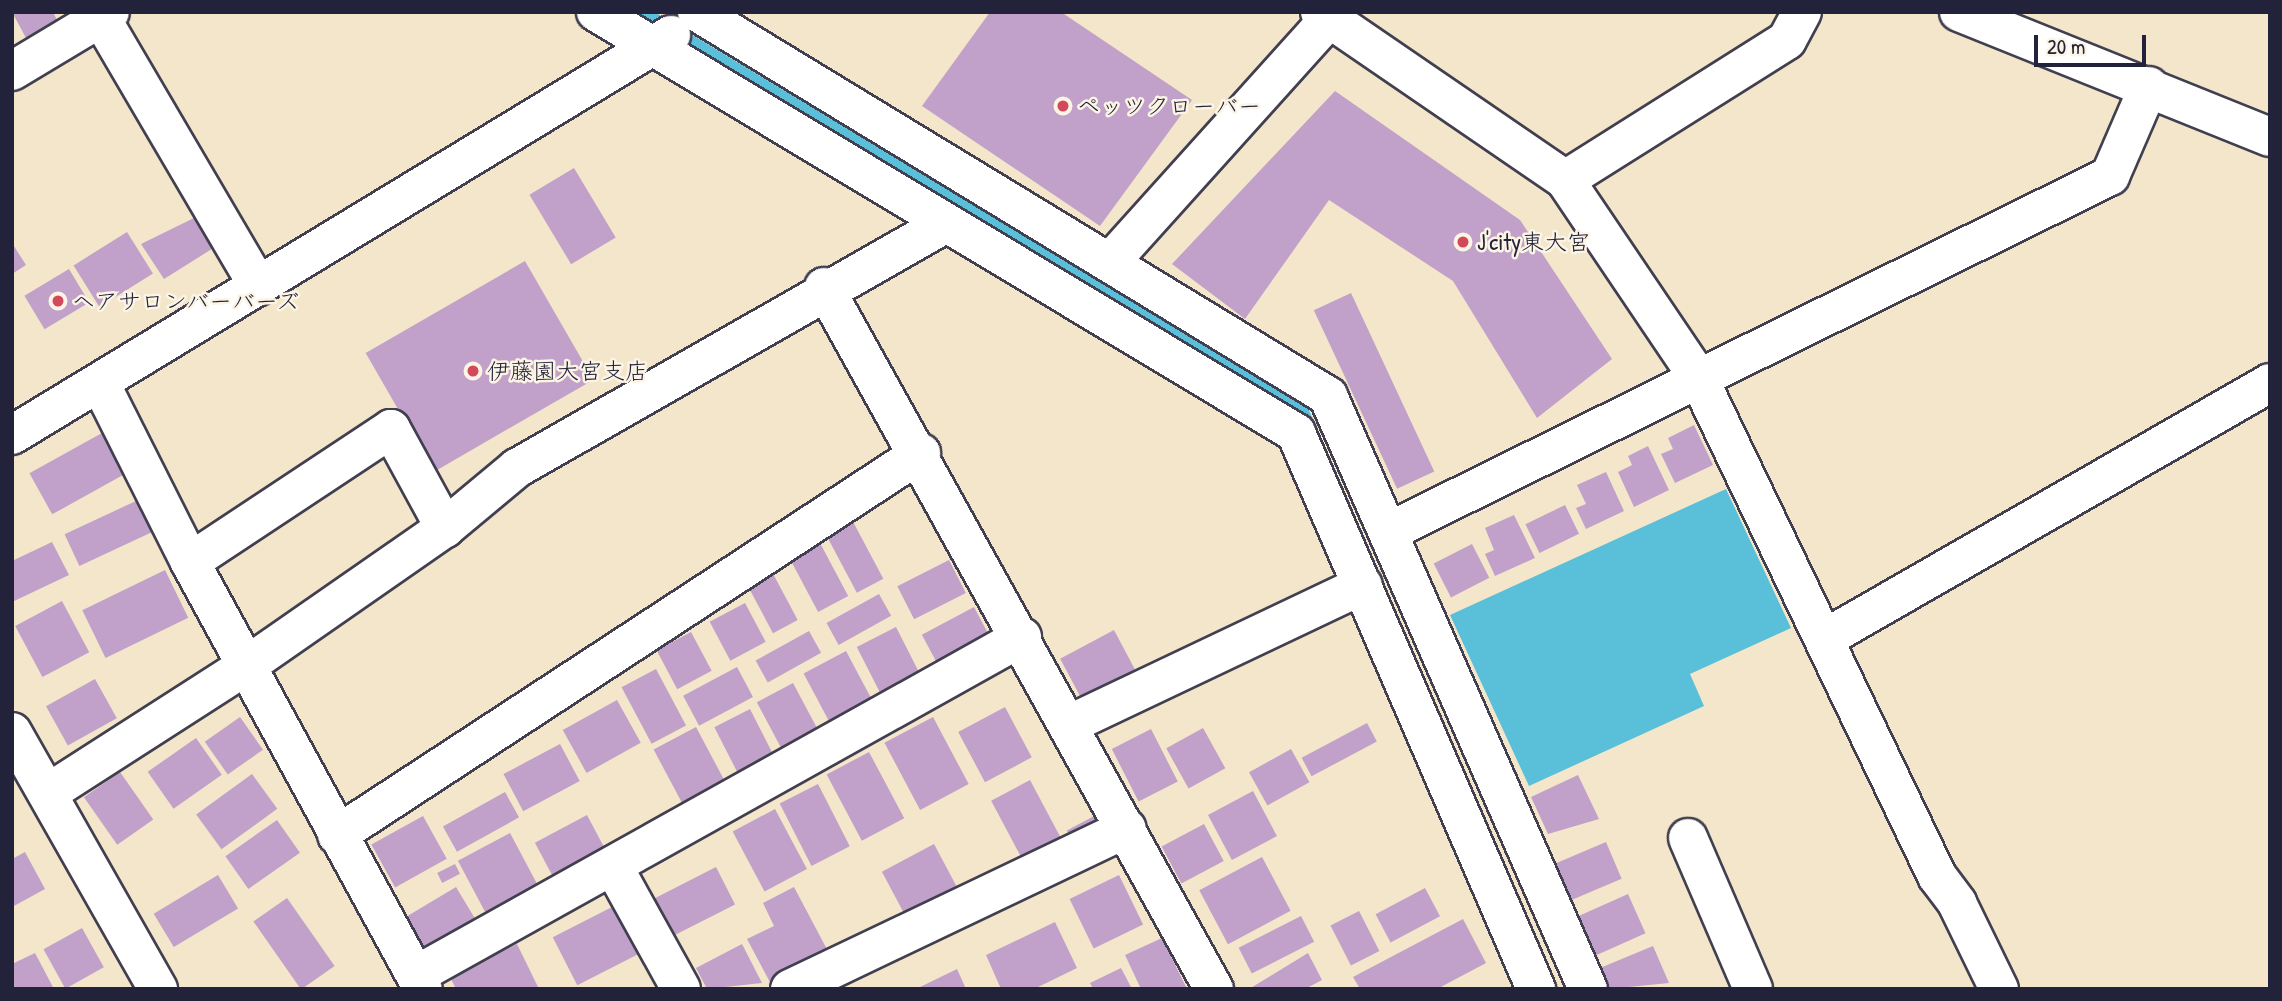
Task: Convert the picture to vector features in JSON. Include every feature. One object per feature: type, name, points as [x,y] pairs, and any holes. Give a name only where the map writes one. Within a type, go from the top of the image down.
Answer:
[{"type":"street","points":[[596,12],[1296,433],[1536,989]]},
{"type":"street","points":[[1565,180],[1787,40],[1802,12]]},
{"type":"street","points":[[1959,12],[2149,86],[2270,137]]},
{"type":"street","points":[[12,435],[705,14],[1112,260],[1328,396],[1588,989]]},
{"type":"street","points":[[1112,260],[1328,14],[1565,180],[1699,379],[1937,876],[1958,903],[1999,989]]},
{"type":"street","points":[[12,71],[105,15],[258,286]]},
{"type":"street","points":[[1388,532],[2110,176],[2149,86]]},
{"type":"street","points":[[48,793],[249,664],[445,528],[517,468],[824,287],[944,223]]},
{"type":"street","points":[[824,287],[921,453],[1214,989]]},
{"type":"street","points":[[100,383],[190,562],[249,664],[337,835],[419,982],[614,868],[1022,637]]},
{"type":"street","points":[[1824,639],[2270,383]]},
{"type":"street","points":[[190,562],[391,429],[445,528]]},
{"type":"street","points":[[337,835],[921,453]]},
{"type":"street","points":[[1070,724],[1363,585]]},
{"type":"street","points":[[17,752],[48,793],[158,989]]},
{"type":"street","points":[[790,989],[1126,828]]},
{"type":"street","points":[[1688,838],[1753,989]]},
{"type":"street","points":[[614,868],[681,989]]},
{"type":"water","points":[[1726,489],[1791,628],[1690,674],[1704,706],[1529,786],[1450,615]]},
{"type":"building","points":[[12,12],[53,12],[57,20],[26,38]]},
{"type":"building","points":[[990,12],[1061,12],[1192,100],[1100,226],[922,106]]},
{"type":"building","name":"J'city東大宮","points":[[1335,91],[1520,220],[1612,359],[1537,418],[1453,281],[1329,200],[1245,319],[1172,264]]},
{"type":"building","points":[[574,168],[616,237],[571,264],[529,195]]},
{"type":"building","points":[[196,217],[215,247],[164,279],[141,244]]},
{"type":"building","points":[[127,232],[153,274],[100,307],[74,265]]},
{"type":"building","points":[[12,243],[26,265],[12,274]]},
{"type":"building","points":[[525,261],[594,380],[434,472],[366,353]]},
{"type":"building","points":[[69,269],[89,302],[45,329],[24,296]]},
{"type":"building","points":[[1351,293],[1434,472],[1397,489],[1314,310]]},
{"type":"building","points":[[1694,425],[1713,465],[1675,483],[1661,454],[1673,449],[1668,438]]},
{"type":"building","points":[[102,433],[125,474],[52,514],[29,473]]},
{"type":"building","points":[[1648,446],[1669,490],[1634,507],[1618,472],[1632,465],[1628,456]]},
{"type":"building","points":[[1606,472],[1624,511],[1586,529],[1576,508],[1586,504],[1577,485]]},
{"type":"building","points":[[138,500],[153,532],[79,566],[65,534]]},
{"type":"building","points":[[1565,505],[1579,534],[1539,553],[1525,524]]},
{"type":"building","points":[[1514,515],[1535,558],[1495,576],[1485,554],[1494,550],[1485,528]]},
{"type":"building","points":[[850,516],[883,579],[857,593],[824,530]]},
{"type":"building","points":[[52,542],[69,575],[12,602],[12,561]]},
{"type":"building","points":[[820,543],[848,596],[818,612],[790,559]]},
{"type":"building","points":[[1472,544],[1489,578],[1451,597],[1434,564]]},
{"type":"building","points":[[949,560],[966,593],[914,619],[897,586]]},
{"type":"building","points":[[770,568],[798,620],[773,633],[745,581]]},
{"type":"building","points":[[165,570],[188,618],[106,658],[82,610]]},
{"type":"building","points":[[879,594],[891,616],[839,645],[827,623]]},
{"type":"building","points":[[62,601],[89,652],[42,677],[15,626]]},
{"type":"building","points":[[745,603],[766,642],[730,661],[710,622]]},
{"type":"building","points":[[974,607],[993,642],[941,670],[922,635]]},
{"type":"building","points":[[896,627],[919,672],[880,692],[857,647]]},
{"type":"building","points":[[1114,630],[1139,678],[1085,706],[1060,659]]},
{"type":"building","points":[[809,631],[821,653],[768,682],[756,661]]},
{"type":"building","points":[[691,632],[712,671],[677,689],[657,650]]},
{"type":"building","points":[[846,651],[872,700],[829,722],[804,674]]},
{"type":"building","points":[[737,667],[753,697],[699,726],[683,696]]},
{"type":"building","points":[[656,669],[686,726],[652,744],[622,687]]},
{"type":"building","points":[[95,679],[117,718],[68,746],[46,706]]},
{"type":"building","points":[[793,683],[818,730],[782,749],[757,702]]},
{"type":"building","points":[[617,700],[641,743],[587,773],[563,730]]},
{"type":"building","points":[[1005,707],[1032,757],[985,782],[958,732]]},
{"type":"building","points":[[750,709],[773,754],[738,773],[714,727]]},
{"type":"building","points":[[240,717],[263,750],[228,774],[205,742]]},
{"type":"building","points":[[933,717],[969,784],[920,810],[884,743]]},
{"type":"building","points":[[1367,723],[1377,742],[1312,776],[1302,758]]},
{"type":"building","points":[[696,727],[724,780],[682,803],[654,750]]},
{"type":"building","points":[[1203,728],[1225,768],[1189,789],[1166,748]]},
{"type":"building","points":[[1151,729],[1178,782],[1139,802],[1112,749]]},
{"type":"building","points":[[196,738],[222,775],[173,809],[148,772]]},
{"type":"building","points":[[560,744],[580,781],[523,811],[503,774]]},
{"type":"building","points":[[1291,749],[1309,782],[1267,806],[1249,772]]},
{"type":"building","points":[[869,752],[904,818],[862,841],[827,775]]},
{"type":"building","points":[[120,772],[153,820],[117,845],[84,797]]},
{"type":"building","points":[[252,774],[277,809],[221,849],[196,815]]},
{"type":"building","points":[[1578,775],[1599,819],[1548,834],[1531,797]]},
{"type":"building","points":[[1030,780],[1064,844],[1025,864],[991,801]]},
{"type":"building","points":[[818,784],[850,846],[811,866],[780,804]]},
{"type":"building","points":[[1253,791],[1277,836],[1232,860],[1208,815]]},
{"type":"building","points":[[505,792],[519,817],[457,852],[443,826]]},
{"type":"building","points":[[775,809],[807,869],[765,892],[733,832]]},
{"type":"building","points":[[587,815],[606,851],[554,879],[535,843]]},
{"type":"building","points":[[1096,815],[1105,832],[1076,847],[1067,830]]},
{"type":"building","points":[[423,816],[447,859],[395,887],[371,845]]},
{"type":"building","points":[[277,820],[300,853],[248,889],[225,856]]},
{"type":"building","points":[[1204,824],[1224,861],[1181,884],[1162,847]]},
{"type":"building","points":[[510,833],[540,890],[488,917],[458,861]]},
{"type":"building","points":[[1606,842],[1622,879],[1571,900],[1555,863]]},
{"type":"building","points":[[934,844],[962,896],[910,924],[882,872]]},
{"type":"building","points":[[25,852],[45,889],[12,907],[12,859]]},
{"type":"building","points":[[1262,857],[1291,911],[1228,944],[1199,890]]},
{"type":"building","points":[[455,864],[460,874],[442,883],[437,873]]},
{"type":"building","points":[[716,867],[735,904],[671,937],[652,900]]},
{"type":"building","points":[[218,875],[238,908],[174,947],[154,914]]},
{"type":"building","points":[[1119,875],[1143,924],[1094,949],[1070,899]]},
{"type":"building","points":[[456,887],[478,923],[428,953],[406,917]]},
{"type":"building","points":[[794,887],[830,955],[772,986],[747,939],[774,926],[763,903]]},
{"type":"building","points":[[1425,888],[1440,916],[1391,943],[1376,914]]},
{"type":"building","points":[[1628,894],[1645,933],[1596,955],[1579,916]]},
{"type":"building","points":[[287,898],[335,966],[301,989],[253,922]]},
{"type":"building","points":[[616,905],[641,953],[577,985],[553,937]]},
{"type":"building","points":[[1359,911],[1379,951],[1351,966],[1330,926]]},
{"type":"building","points":[[1301,916],[1314,942],[1252,974],[1239,948]]},
{"type":"building","points":[[1463,919],[1486,963],[1437,989],[1360,989],[1353,977]]},
{"type":"building","points":[[1055,922],[1077,968],[1034,989],[1001,989],[986,955]]},
{"type":"building","points":[[82,928],[104,967],[65,989],[44,949]]},
{"type":"building","points":[[1162,938],[1187,989],[1141,989],[1125,955]]},
{"type":"building","points":[[517,944],[539,989],[456,989],[450,977]]},
{"type":"building","points":[[742,944],[762,983],[707,989],[696,968]]},
{"type":"building","points":[[1653,946],[1669,983],[1609,989],[1600,968]]},
{"type":"building","points":[[35,953],[54,989],[12,989],[12,964]]},
{"type":"building","points":[[1308,953],[1322,980],[1305,989],[1249,989]]},
{"type":"building","points":[[1121,968],[1132,989],[1093,989],[1090,983]]},
{"type":"building","points":[[957,969],[966,989],[916,989]]},
{"type":"waterway","points":[[645,12],[1304,411],[1311,428]]},
{"type":"place","name":"ペッツクローバー","points":[[1063,106]]},
{"type":"place","name":"J'city東大宮","points":[[1463,242]]},
{"type":"place","name":"ヘアサロンバーバーズ","points":[[58,301]]},
{"type":"place","name":"伊藤園大宮支店","points":[[473,371]]}]
